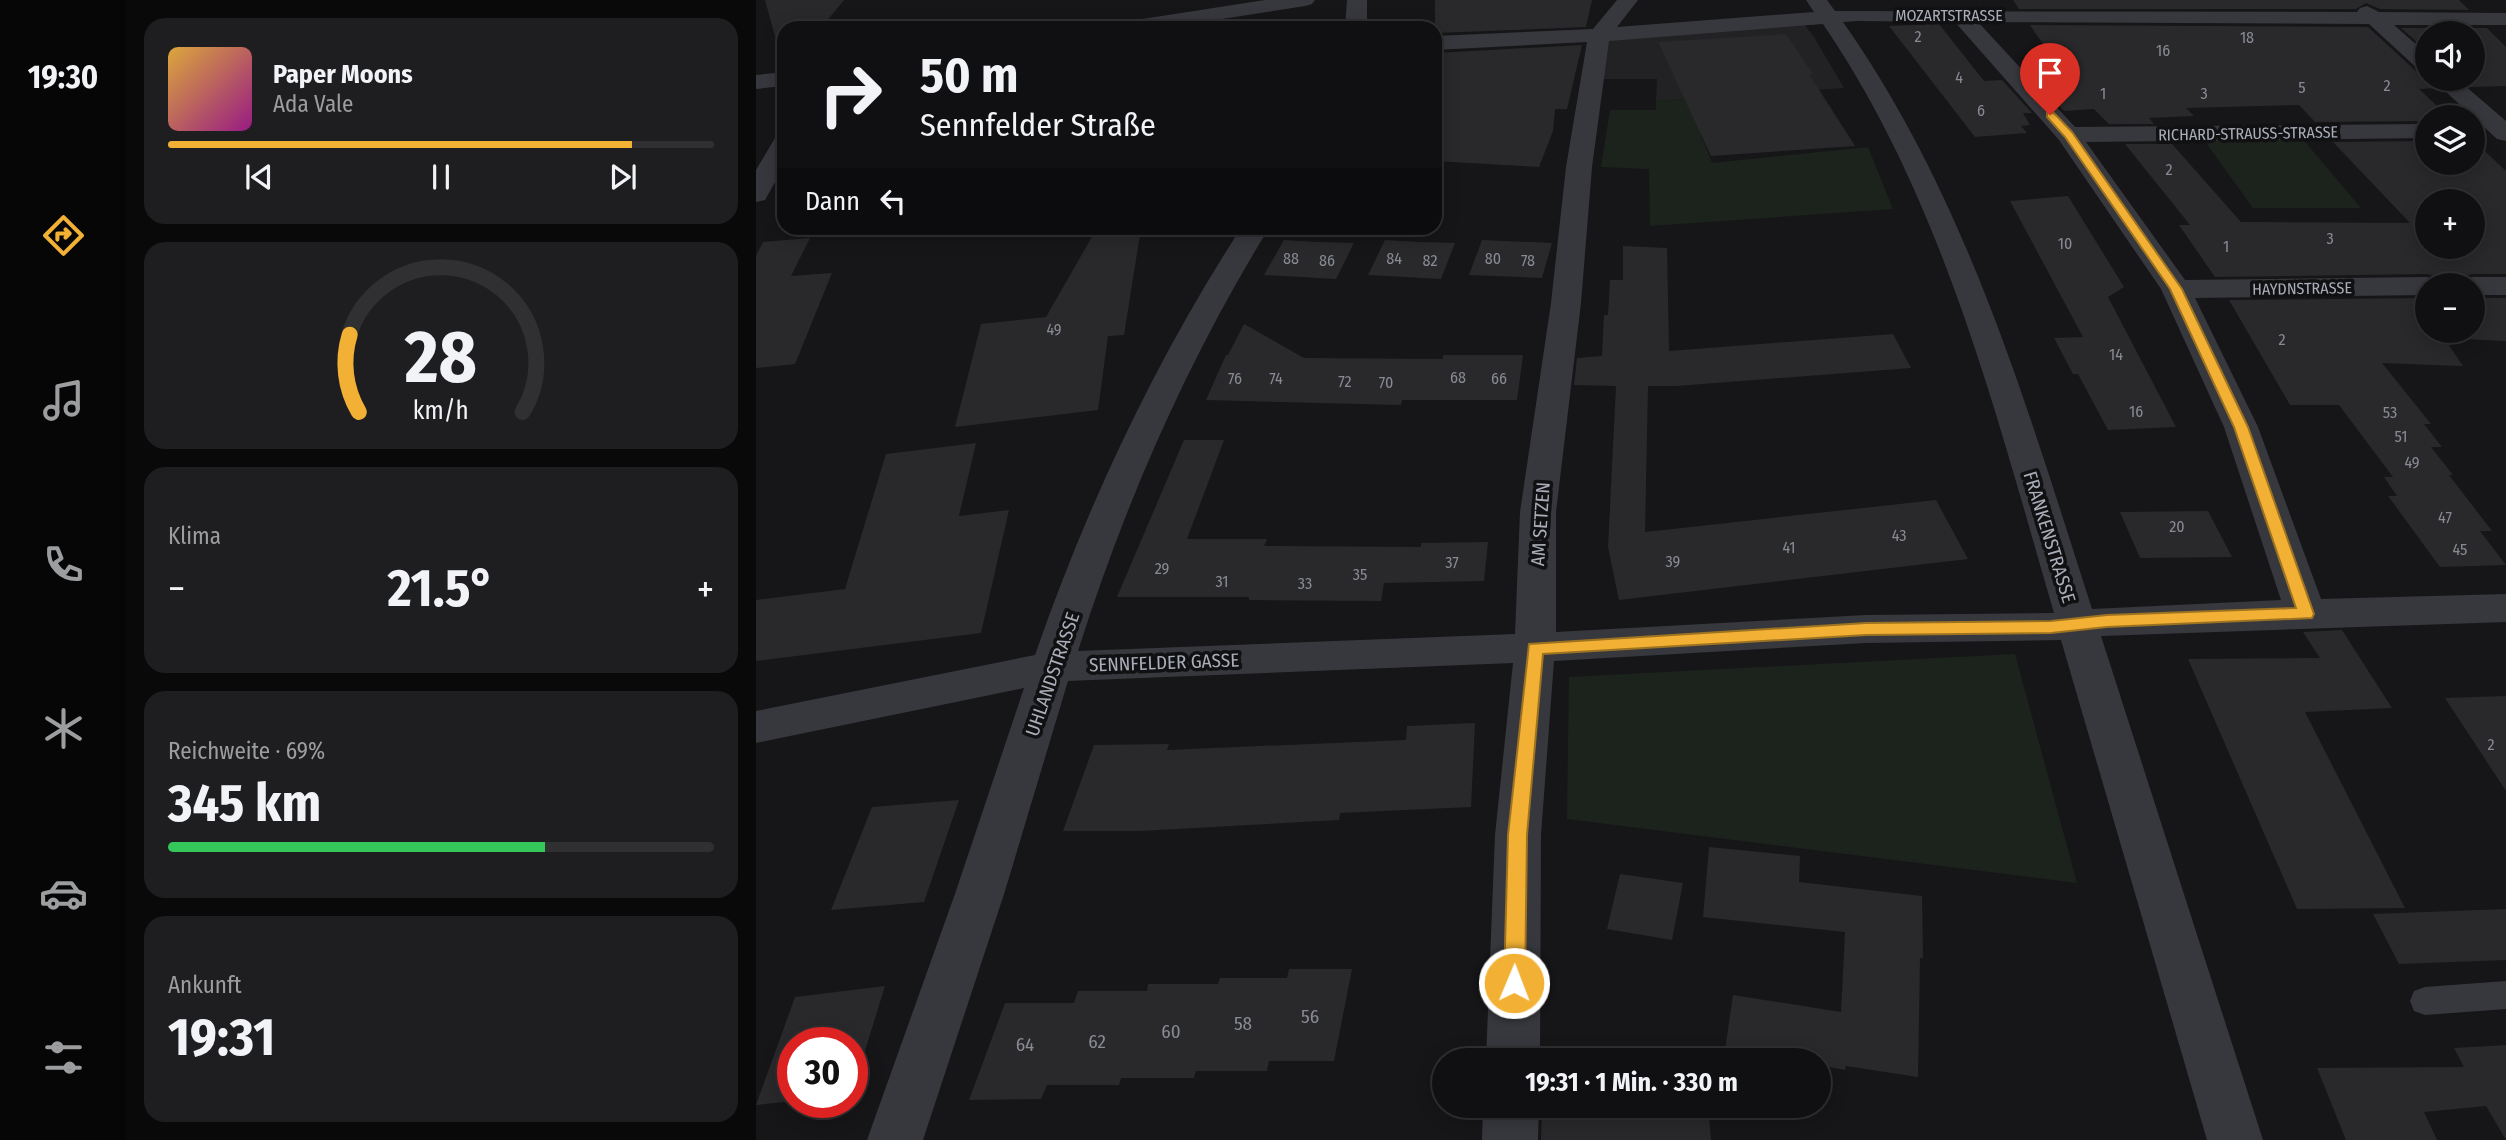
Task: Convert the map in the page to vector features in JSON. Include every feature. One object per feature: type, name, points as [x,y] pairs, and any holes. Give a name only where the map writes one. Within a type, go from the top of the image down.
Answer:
[{"type":"street","points":[[1168,21],[1305,0]]},
{"type":"street","points":[[1356,21],[1357,0]]},
{"type":"street","points":[[1599,35],[1628,0]]},
{"type":"street","points":[[2351,0],[2415,54]]},
{"type":"street","name":"MOZARTSTRASSE","points":[[1442,43],[1599,35],[1823,9],[1858,15],[2506,19]]},
{"type":"street","name":"FRANKENSTRASSE","points":[[1823,9],[1881,102],[1930,194],[1998,366],[2235,1140]]},
{"type":"street","points":[[1960,15],[2068,135],[2176,289],[2241,427],[2306,614]]},
{"type":"street","name":"AM SETZEN","points":[[1513,1048],[1518,835],[1535,648],[1538,512],[1566,303],[1579,167],[1599,35]]},
{"type":"street","points":[[756,82],[777,80]]},
{"type":"street","points":[[2457,91],[2504,132]]},
{"type":"street","name":"RICHARD-STRAUSS-STRASSE","points":[[2068,135],[2415,131]]},
{"type":"street","points":[[2485,131],[2504,132]]},
{"type":"street","points":[[756,194],[777,156]]},
{"type":"street","name":"UHLANDSTRASSE","points":[[895,1140],[991,858],[1052,667],[1104,525],[1148,423],[1226,274],[1251,235]]},
{"type":"street","name":"HAYDNSTRASSE","points":[[2176,289],[2415,286]]},
{"type":"street","points":[[2485,286],[2506,286]]},
{"type":"street","name":"SENNFELDER GASSE","points":[[756,727],[1052,667],[1535,648],[1866,629],[2051,627],[2306,614],[2506,608]]},
{"type":"street","points":[[1510,1140],[1511,1118]]},
{"type":"lane","points":[[2426,1001],[2506,995]]},
{"type":"shaded area","points":[[1801,20],[1844,88],[1656,101],[1657,79],[1593,79],[1600,35]]},
{"type":"shaded area","points":[[1687,99],[1712,163],[1868,147],[1893,209],[1650,226],[1649,169],[1601,167],[1610,110],[1656,110],[1656,101]]},
{"type":"shaded area","points":[[2201,136],[2301,137],[2361,208],[2253,208]]},
{"type":"shaded area","points":[[2015,654],[2077,883],[1567,819],[1569,677]]},
{"type":"building","points":[[765,0],[844,0],[827,21],[777,21],[777,44]]},
{"type":"building","points":[[1435,0],[1592,0],[1586,27],[1442,33],[1442,21],[1435,21]]},
{"type":"building","points":[[2013,0],[2459,0],[2469,10],[2380,9],[2366,3],[2356,9],[2019,9]]},
{"type":"building","points":[[1939,24],[1984,81],[2002,80],[2032,113],[2023,113],[2030,125],[2021,126],[2027,133],[1975,137],[1889,26]]},
{"type":"building","points":[[2030,25],[2368,27],[2415,70],[2415,91],[2421,91],[2436,105],[2415,105],[2415,121],[2315,122],[2299,105],[2186,108],[2194,116],[2149,118],[2154,124],[2109,124],[2094,109],[2064,111],[2033,78],[2065,76]]},
{"type":"building","points":[[2401,28],[2415,28],[2415,40]]},
{"type":"building","points":[[2485,28],[2506,47],[2506,86],[2485,87]]},
{"type":"building","points":[[1786,34],[1855,146],[1711,156],[1658,42]]},
{"type":"building","points":[[1582,45],[1567,109],[1555,109],[1553,131],[1539,167],[1442,161],[1442,53]]},
{"type":"building","points":[[2415,141],[2415,175],[2485,175],[2485,151],[2506,171],[2506,274],[2215,277],[2179,225],[2190,225],[2125,144],[2172,144],[2241,222],[2410,223],[2333,142]]},
{"type":"building","points":[[2068,196],[2124,287],[2108,297],[2176,427],[2108,430],[2078,374],[2073,374],[2054,338],[2083,337],[2010,201]]},
{"type":"building","points":[[1093,235],[1140,235],[1124,335],[1108,336],[1098,410],[955,427],[981,324],[1046,317]]},
{"type":"building","points":[[810,238],[791,276],[832,273],[795,364],[756,368],[756,256],[763,242]]},
{"type":"building","points":[[1284,240],[1354,243],[1336,279],[1264,275]]},
{"type":"building","points":[[1385,240],[1455,243],[1441,279],[1368,275]]},
{"type":"building","points":[[1482,240],[1552,243],[1542,278],[1469,275]]},
{"type":"building","points":[[1623,246],[1667,248],[1669,351],[1893,334],[1911,368],[1648,386],[1645,532],[1936,500],[1968,559],[1619,600],[1608,547],[1616,386],[1574,385],[1577,358],[1602,356],[1604,315],[1608,315],[1610,280],[1623,280]]},
{"type":"building","points":[[2415,298],[2415,343],[2447,343],[2463,366],[2382,363],[2431,424],[2424,424],[2442,447],[2431,447],[2492,531],[2480,531],[2506,565],[2440,567],[2388,496],[2397,496],[2384,477],[2393,477],[2339,405],[2290,405],[2229,300]]},
{"type":"building","points":[[2485,298],[2506,298],[2506,341],[2485,340]]},
{"type":"building","points":[[1244,324],[1304,358],[1443,359],[1443,355],[1523,355],[1517,400],[1402,400],[1401,405],[1206,400],[1226,355]]},
{"type":"building","points":[[1184,440],[1224,440],[1187,539],[1267,539],[1264,546],[1421,547],[1421,543],[1488,542],[1484,581],[1384,583],[1381,601],[1117,597]]},
{"type":"building","points":[[976,443],[959,516],[1009,510],[981,633],[756,661],[756,600],[845,589],[886,454]]},
{"type":"building","points":[[2208,511],[2232,557],[2140,558],[2120,512]]},
{"type":"building","points":[[2342,630],[2392,708],[2305,712],[2405,908],[2297,909],[2188,659],[2320,658],[2303,632]]},
{"type":"building","points":[[2506,696],[2506,791],[2445,698]]},
{"type":"building","points":[[1475,723],[1471,807],[1340,813],[1339,820],[1141,831],[1063,831],[1094,745],[1169,744],[1167,750],[1406,740],[1407,726]]},
{"type":"building","points":[[959,800],[924,902],[831,910],[872,807]]},
{"type":"building","points":[[1709,847],[1800,856],[1799,882],[1922,896],[1923,958],[1920,958],[1918,1077],[1846,1066],[1845,1070],[1831,1067],[1831,1048],[1725,1048],[1733,995],[1841,1012],[1845,932],[1703,917]]},
{"type":"building","points":[[1620,874],[1683,883],[1672,940],[1607,929]]},
{"type":"building","points":[[2506,909],[2506,960],[2399,964],[2373,914]]},
{"type":"building","points":[[1289,969],[1352,969],[1334,1061],[1269,1061],[1267,1071],[1196,1071],[1194,1078],[1121,1078],[1119,1085],[1047,1085],[1041,1099],[969,1100],[1005,1003],[1074,1003],[1078,991],[1147,991],[1148,984],[1218,984],[1220,978],[1287,978]]},
{"type":"building","points":[[885,986],[868,1041],[868,1027],[784,1027],[795,997]]},
{"type":"building","points":[[2506,1045],[2506,1140],[2486,1106],[2424,1112],[2437,1140],[2346,1140],[2317,1068],[2464,1067],[2454,1048]]},
{"type":"building","points":[[777,1047],[777,1103],[756,1105]]},
{"type":"building","points":[[1542,1118],[1709,1118],[1711,1140],[1541,1140]]},
{"type":"route","points":[[1514,983],[1518,835],[1535,648],[1866,629],[2051,627],[2107,621],[2306,614],[2241,427],[2176,289],[2068,135],[2050,115]]}]
